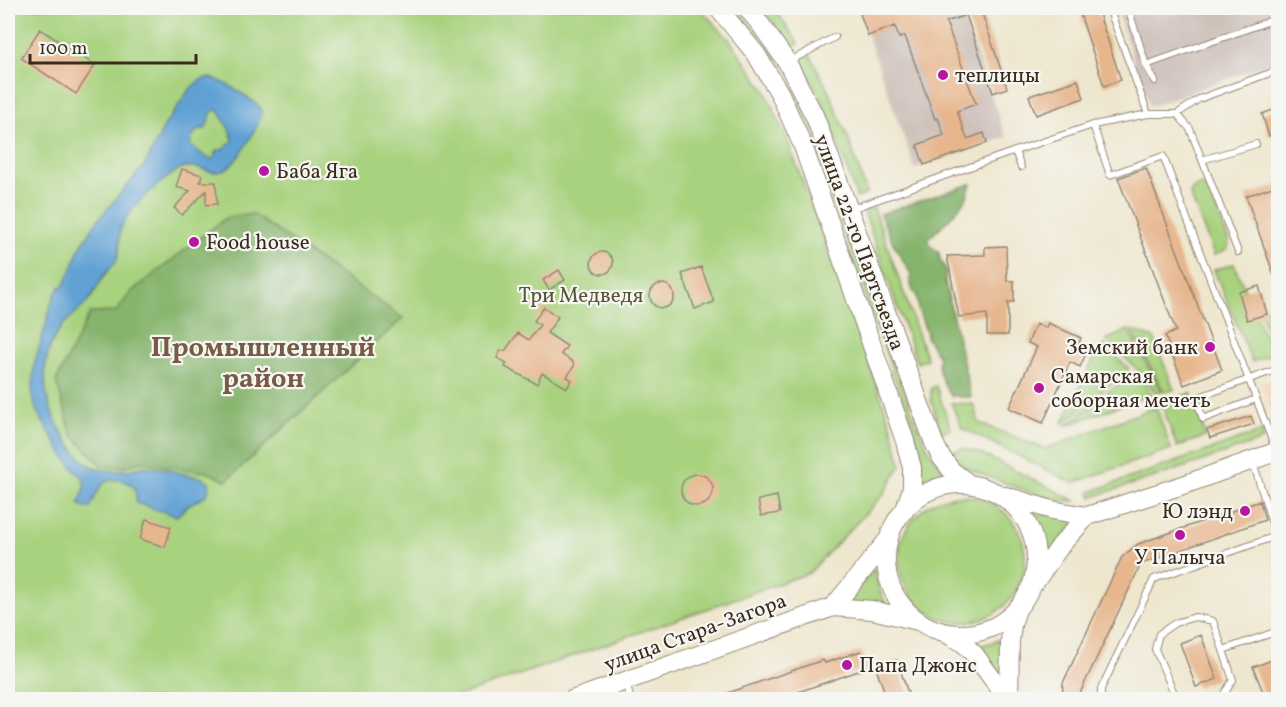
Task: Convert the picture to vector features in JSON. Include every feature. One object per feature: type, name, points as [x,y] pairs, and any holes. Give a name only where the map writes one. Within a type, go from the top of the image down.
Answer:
[{"type":"main road","name":"улица 22-го Партсъезда","points":[[718,8],[756,54],[780,94],[803,146],[905,441],[912,468],[912,488],[905,510]]},
{"type":"main road","name":"улица 22-го Партсъезда","points":[[747,8],[788,62],[815,117],[934,443],[952,471],[969,484]]},
{"type":"main road","points":[[833,607],[887,541],[905,510],[926,493],[948,485],[969,484],[1052,510],[1087,516],[1277,451]]},
{"type":"main road","points":[[1006,496],[1023,515],[1032,536],[1035,562],[1030,588]]},
{"type":"main road","points":[[1008,699],[1010,641],[1017,609],[1061,545],[1087,516]]},
{"type":"main road","points":[[887,541],[885,556],[887,577],[897,600],[918,621],[963,643],[975,655],[1008,699]]},
{"type":"main road","name":"улица Стара-Загора","points":[[572,699],[833,607],[872,610],[918,621]]},
{"type":"main road","points":[[946,633],[968,634],[996,626],[1017,609]]},
{"type":"lane","points":[[1109,8],[1148,114]]},
{"type":"lane","points":[[1128,8],[1146,65],[1155,81]]},
{"type":"lane","points":[[1146,65],[1278,18]]},
{"type":"lane","points":[[788,62],[836,37]]},
{"type":"lane","points":[[849,210],[1093,125],[1148,114],[1177,114],[1199,99],[1278,70]]},
{"type":"lane","points":[[1177,114],[1190,129],[1238,252]]},
{"type":"lane","points":[[1093,125],[1110,175],[1163,156],[1277,451]]},
{"type":"lane","points":[[1203,160],[1256,144]]},
{"type":"lane","points":[[1015,151],[1022,167]]},
{"type":"lane","points":[[1256,399],[1203,419],[1196,398],[1278,369]]},
{"type":"lane","points":[[1101,699],[1101,689],[1154,579],[1276,536],[1253,460]]},
{"type":"lane","points":[[1177,699],[1155,649],[1159,634],[1175,623],[1195,617],[1213,621],[1233,680],[1220,699]]},
{"type":"lane","points":[[1223,650],[1278,631]]},
{"type":"lane","points":[[625,681],[631,699]]},
{"type":"shaded area","points":[[858,8],[988,8],[963,17],[1006,137],[915,169]]},
{"type":"shaded area","points":[[1116,8],[1278,8],[1278,60],[1150,107]]},
{"type":"shaded area","points":[[1278,378],[1278,414],[1273,416],[1261,384]]},
{"type":"green space","name":"Три Медведя","points":[[8,8],[699,8],[729,39],[765,90],[787,139],[891,425],[901,465],[883,495],[809,573],[450,699],[8,699]]},
{"type":"green space","points":[[727,8],[736,8],[775,56],[812,128],[915,420],[927,447],[946,476],[938,476],[922,483],[920,449],[806,131],[785,85]]},
{"type":"green space","points":[[760,8],[774,8],[799,44],[790,47]]},
{"type":"green space","points":[[809,53],[829,92],[849,140],[867,194],[857,198],[821,98],[799,58]]},
{"type":"green space","points":[[971,184],[966,199],[928,239],[930,245],[939,253],[946,270],[945,282],[971,397],[954,395],[952,397],[938,367],[939,357],[926,337],[918,309],[917,296],[910,281],[911,274],[880,214]]},
{"type":"green space","points":[[1198,185],[1207,187],[1229,242],[1226,249],[1214,255],[1190,194]]},
{"type":"green space","points":[[874,208],[927,359],[917,363],[864,211]]},
{"type":"green space","points":[[253,214],[403,318],[226,481],[210,473],[141,462],[122,467],[102,466],[72,435],[56,381],[90,313],[116,312],[131,292],[227,217]]},
{"type":"green space","points":[[1234,264],[1272,354],[1252,362],[1214,270]]},
{"type":"green space","points":[[1278,305],[1278,355],[1276,356],[1260,311]]},
{"type":"green space","points":[[1128,330],[1162,392],[1155,393],[1146,378],[1106,340]]},
{"type":"green space","points":[[1131,330],[1154,338],[1174,390],[1164,392]]},
{"type":"green space","points":[[1105,345],[1129,369],[1062,424],[1098,350]]},
{"type":"green space","points":[[1133,373],[1146,385],[1151,394],[1065,426]]},
{"type":"green space","points":[[936,386],[951,429],[941,433],[931,400],[931,388]]},
{"type":"green space","points":[[1191,393],[1206,436],[1177,447],[1161,403]]},
{"type":"green space","points":[[951,403],[973,404],[979,423],[1045,449],[1156,407],[1171,449],[1073,483],[962,428]]},
{"type":"green space","points":[[1263,431],[1263,440],[1092,497],[1090,492]]},
{"type":"green space","points":[[963,448],[982,454],[1076,501],[1063,501],[1037,495],[969,469],[951,452]]},
{"type":"green space","points":[[962,496],[986,500],[1007,514],[1021,535],[1025,559],[1021,583],[1007,604],[986,618],[962,622],[938,618],[917,604],[903,583],[899,559],[903,535],[917,514],[938,500]]},
{"type":"green space","points":[[1033,513],[1078,520],[1048,553],[1040,526]]},
{"type":"green space","points":[[874,569],[887,607],[844,604]]},
{"type":"green space","points":[[999,640],[1004,679],[980,646]]},
{"type":"water","points":[[210,78],[220,81],[255,103],[262,112],[255,129],[239,157],[228,168],[215,172],[196,167],[176,171],[136,206],[121,228],[119,253],[115,263],[104,275],[89,300],[63,325],[54,338],[49,351],[45,380],[51,409],[57,422],[70,445],[88,464],[95,468],[114,471],[143,467],[166,469],[204,479],[209,482],[208,491],[205,496],[188,505],[177,516],[136,503],[136,493],[131,485],[121,480],[111,480],[102,485],[90,508],[85,508],[79,504],[85,487],[83,477],[76,472],[62,453],[36,410],[32,394],[36,358],[55,294],[60,287],[63,287],[78,251],[96,222],[145,165],[165,125],[189,90],[200,80]],"holes":[[[215,110],[219,111],[233,141],[222,150],[217,150],[215,157],[211,159],[191,147],[191,142],[199,129],[205,129],[211,113]]]},
{"type":"building","points":[[858,8],[888,8],[890,14],[908,8],[984,9],[981,10],[1007,88],[993,93],[966,15],[946,22],[976,104],[957,111],[967,139],[984,133],[987,143],[924,165],[917,145],[944,135],[938,118],[935,119],[905,36],[899,38],[895,26],[868,36]]},
{"type":"building","points":[[1078,8],[1097,8],[1121,80],[1104,86]]},
{"type":"building","points":[[40,29],[95,65],[76,94],[21,58]]},
{"type":"building","points":[[1078,80],[1084,98],[1036,115],[1029,96]]},
{"type":"building","points":[[1278,108],[1278,133],[1269,136],[1262,114]]},
{"type":"building","points":[[1146,168],[1222,370],[1184,385],[1165,336],[1176,331],[1118,178]]},
{"type":"building","points":[[182,169],[202,175],[200,182],[216,182],[217,204],[206,205],[206,191],[182,215],[174,208],[190,191],[176,187]]},
{"type":"building","points":[[1278,185],[1278,284],[1277,284],[1246,196]]},
{"type":"building","points":[[1006,246],[1007,281],[1014,281],[1014,302],[1008,302],[1008,335],[987,335],[987,314],[959,317],[947,256],[985,255],[985,247]]},
{"type":"building","points":[[602,252],[610,255],[613,263],[610,271],[602,274],[594,271],[591,263],[594,255]]},
{"type":"building","points":[[701,267],[714,302],[695,309],[682,274]]},
{"type":"building","points":[[559,270],[565,280],[549,290],[543,280]]},
{"type":"building","points":[[662,284],[667,285],[673,291],[673,301],[667,307],[662,308],[657,307],[651,301],[650,296],[651,291],[657,285]]},
{"type":"building","points":[[1259,286],[1267,314],[1247,320],[1239,292]]},
{"type":"building","points":[[544,307],[558,317],[547,333],[567,346],[561,354],[573,362],[574,366],[567,377],[572,380],[567,388],[542,373],[537,384],[505,367],[507,363],[497,358],[501,350],[505,351],[518,333],[529,340],[540,325],[534,321]]},
{"type":"building","name":"Самарская соборная мечеть","points":[[1048,323],[1081,338],[1079,343],[1089,347],[1080,367],[1070,362],[1043,423],[1009,408],[1037,347],[1028,343],[1036,324],[1046,328]]},
{"type":"building","points":[[1251,416],[1254,424],[1210,438],[1207,430]]},
{"type":"building","points":[[697,474],[708,479],[713,490],[708,501],[697,506],[686,501],[681,490],[686,479]]},
{"type":"building","points":[[777,496],[780,513],[761,516],[758,500]]},
{"type":"building","points":[[1260,501],[1265,520],[1141,564],[1080,693],[1081,699],[1062,699],[1063,683],[1122,557],[1138,544]]},
{"type":"building","points":[[146,519],[171,527],[165,547],[140,539]]},
{"type":"building","points":[[1201,635],[1217,679],[1196,687],[1180,643]]},
{"type":"building","points":[[861,651],[867,668],[778,699],[713,698],[823,660],[825,663]]},
{"type":"building","points":[[1275,659],[1278,669],[1278,699],[1266,699],[1253,667]]},
{"type":"building","points":[[897,660],[910,699],[887,699],[876,668]]},
{"type":"place","name":"теплицы","points":[[943,75]]},
{"type":"place","name":"Баба Яга","points":[[264,171]]},
{"type":"place","name":"Food house","points":[[194,242]]},
{"type":"place","name":"Земский банк","points":[[1210,347]]},
{"type":"place","name":"Самарская соборная мечеть","points":[[1039,388]]},
{"type":"place","name":"Ю лэнд","points":[[1245,511]]},
{"type":"place","name":"У Палыча","points":[[1180,535]]},
{"type":"place","name":"Папа Джонс","points":[[847,665]]},
{"type":"district","name":"Промышленный район","points":[[263,362]]}]
